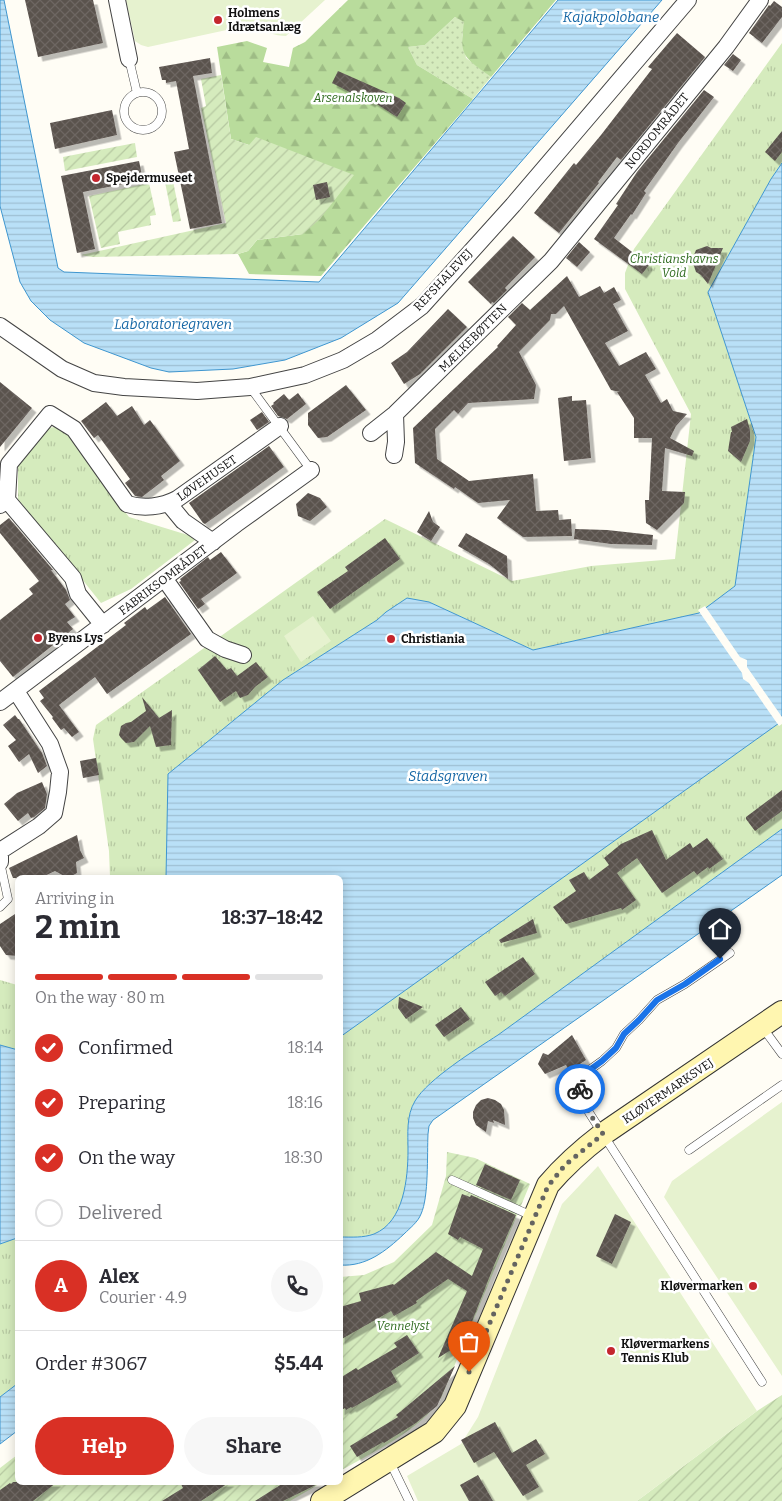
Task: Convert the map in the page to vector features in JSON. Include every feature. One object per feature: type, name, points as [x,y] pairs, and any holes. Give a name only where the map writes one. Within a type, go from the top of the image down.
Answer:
[{"type":"street","points":[[117,0],[129,59]]},
{"type":"street","name":"REFSHALEVEJ","points":[[0,326],[62,369],[94,383],[124,387],[197,391],[250,387],[305,375],[342,360],[377,340],[422,306],[513,205],[688,0]]},
{"type":"street","name":"NORDOMRÅDET","points":[[551,261],[726,47],[760,0]]},
{"type":"street","name":"MÆLKEBØTTEN","points":[[371,433],[395,414],[551,261]]},
{"type":"street","name":"LØVEHUSET","points":[[3,502],[9,464],[50,414],[74,429],[127,504],[139,508],[169,504],[280,426]]},
{"type":"street","points":[[394,455],[396,442],[395,414]]},
{"type":"street","name":"FABRIKSOMRÅDET","points":[[0,862],[0,851],[39,826],[54,813],[60,772],[50,744],[5,695],[103,625],[236,524],[311,470]]},
{"type":"street","points":[[3,502],[73,578],[78,594],[103,625]]},
{"type":"street","points":[[169,504],[183,521],[213,542]]},
{"type":"street","points":[[164,578],[208,640],[225,649],[243,655]]},
{"type":"street","name":"KLØVERMARKSVEJ","points":[[322,1501],[434,1432],[455,1406],[534,1217],[548,1186],[559,1172],[582,1150],[603,1134],[782,1012]]},
{"type":"lane","points":[[129,59],[137,94]]},
{"type":"lane","points":[[137,94],[150,94],[160,102],[161,115],[159,121],[148,129],[136,129],[130,126],[124,115],[126,103],[137,94]]},
{"type":"lane","points":[[250,387],[311,470]]},
{"type":"lane","points":[[0,862],[8,899],[0,907]]},
{"type":"lane","points":[[730,953],[685,984],[657,1000],[624,1034],[616,1048],[584,1074],[580,1087],[581,1100],[762,1382]]},
{"type":"lane","points":[[762,1027],[782,1054]]},
{"type":"lane","points":[[689,1150],[782,1085]]},
{"type":"lane","points":[[452,1180],[534,1217]]},
{"type":"lane","points":[[389,1460],[409,1501]]},
{"type":"green space","name":"Holmens Idrætsanlæg","points":[[126,0],[325,0],[286,36],[245,26],[148,47],[135,41]]},
{"type":"green space","name":"Arsenalskoven","points":[[348,0],[556,0],[491,77],[469,60],[463,50],[464,22],[455,17],[425,45],[408,47],[417,65],[473,99],[321,276],[249,274],[238,254],[248,251],[257,240],[303,234],[249,145],[231,139],[217,47],[247,41],[267,48],[263,62],[289,67],[293,48],[305,42]]},
{"type":"green space","points":[[455,17],[465,22],[462,36],[466,58],[491,77],[473,99],[417,65],[408,47],[425,45]]},
{"type":"green space","name":"Christianshavns Vold","points":[[782,43],[782,163],[771,179],[708,292],[756,437],[735,586],[699,613],[533,650],[429,602],[407,599],[283,680],[168,774],[166,875],[110,875],[109,851],[93,739],[96,725],[385,519],[512,581],[591,566],[675,559],[691,414],[625,289],[625,273],[634,249]]},
{"type":"green space","points":[[221,75],[231,139],[249,145],[256,137],[354,175],[320,219],[303,234],[257,240],[248,251],[238,254],[92,257],[81,255],[226,223],[201,108],[206,106],[201,79]]},
{"type":"green space","points":[[135,143],[137,157],[65,171],[63,157]]},
{"type":"green space","points":[[173,181],[181,221],[173,222],[165,182]]},
{"type":"green space","points":[[149,183],[156,215],[150,216],[151,225],[118,232],[120,244],[101,248],[89,196]]},
{"type":"green space","points":[[61,426],[129,517],[191,536],[195,540],[131,589],[101,603],[18,499],[18,463],[48,428]]},
{"type":"green space","points":[[313,616],[331,641],[301,662],[284,636]]},
{"type":"green space","points":[[782,721],[782,829],[498,1035],[453,1065],[421,1092],[410,1113],[407,1173],[398,1210],[384,1228],[374,1234],[362,1237],[343,1237],[343,1035]]},
{"type":"green space","points":[[0,980],[15,984],[15,1049],[0,1045]]},
{"type":"green space","name":"Kløvermarken","points":[[782,1102],[782,1376],[664,1197],[672,1181]]},
{"type":"green space","name":"Vennelyst","points":[[447,1152],[475,1158],[530,1184],[441,1398],[432,1410],[409,1430],[343,1469],[343,1277],[364,1275],[394,1262],[432,1225],[446,1176]]},
{"type":"green space","name":"Kløvermarkens Tennis Klub","points":[[598,1166],[757,1411],[637,1501],[418,1501],[407,1476],[461,1444],[478,1417],[562,1204]]},
{"type":"green space","points":[[15,1239],[15,1386],[0,1397],[0,1244]]},
{"type":"green space","points":[[782,1395],[782,1501],[637,1501],[757,1411]]},
{"type":"green space","points":[[15,1457],[15,1485],[318,1485],[290,1501],[0,1501],[0,1468]]},
{"type":"water","name":"Laboratoriegraven","points":[[0,0],[4,0],[58,268],[64,272],[319,282],[558,0],[662,0],[398,303],[341,338],[285,360],[233,369],[169,372],[151,368],[84,343],[50,320],[31,301],[20,282],[0,206]]},
{"type":"water","name":"Stadsgraven","points":[[782,163],[782,721],[343,1035],[343,875],[166,875],[168,774],[283,680],[377,620],[407,598],[429,602],[533,650],[699,613],[735,586],[756,437],[708,292],[771,179]]},
{"type":"water","points":[[782,829],[782,875],[433,1120],[429,1126],[428,1134],[424,1207],[418,1220],[375,1257],[367,1261],[343,1265],[343,1237],[362,1237],[374,1234],[392,1220],[398,1210],[407,1173],[410,1113],[421,1092],[453,1065],[498,1035]]},
{"type":"water","points":[[0,1045],[15,1049],[15,1239],[0,1244]]},
{"type":"water","points":[[15,1386],[15,1433],[0,1444],[0,1397]]},
{"type":"pier","points":[[705,606],[740,657],[747,660],[747,667],[782,717],[782,724],[779,726],[749,683],[743,679],[742,673],[698,610]]},
{"type":"building","points":[[25,0],[93,0],[103,43],[38,57]]},
{"type":"building","points":[[774,1],[782,7],[782,17],[762,43],[749,33]]},
{"type":"building","points":[[677,33],[705,57],[621,160],[617,157],[559,233],[534,213],[574,163],[576,165],[601,135],[652,69],[648,67]]},
{"type":"building","points":[[733,54],[741,60],[733,71],[724,65]]},
{"type":"building","points":[[210,58],[212,73],[193,76],[222,223],[190,229],[174,152],[189,149],[176,81],[166,83],[166,80],[162,80],[159,67]]},
{"type":"building","points":[[338,71],[399,98],[406,103],[397,117],[372,101],[371,103],[332,83]]},
{"type":"building","points":[[704,90],[714,97],[678,143],[644,191],[646,193],[632,215],[614,238],[649,265],[642,274],[594,239],[618,205],[616,204],[637,172]]},
{"type":"building","points":[[112,110],[117,135],[55,149],[50,123]]},
{"type":"building","points":[[782,131],[782,152],[775,161],[765,152]]},
{"type":"building","points":[[139,161],[143,180],[83,192],[95,249],[77,253],[61,176]]},
{"type":"building","points":[[327,182],[330,197],[316,200],[313,185]]},
{"type":"building","points":[[513,236],[535,257],[505,288],[507,290],[491,304],[468,282]]},
{"type":"building","points":[[579,242],[590,252],[577,267],[566,258]]},
{"type":"building","points":[[707,246],[723,248],[708,284],[696,272],[692,260],[696,250]]},
{"type":"building","points":[[567,276],[579,297],[600,286],[604,293],[614,287],[621,300],[613,304],[628,331],[605,343],[619,366],[646,352],[656,369],[645,375],[661,403],[667,399],[673,411],[687,414],[676,426],[670,438],[694,451],[692,456],[665,448],[662,491],[685,492],[684,503],[657,530],[646,523],[645,500],[649,500],[652,438],[634,438],[634,418],[617,392],[620,392],[611,390],[564,306],[556,314],[551,314],[550,320],[519,352],[536,385],[534,399],[468,403],[458,414],[454,410],[435,429],[437,459],[469,481],[533,474],[536,511],[558,510],[559,520],[571,519],[572,536],[523,537],[497,518],[510,500],[478,503],[415,463],[413,428],[498,347],[516,325],[508,317],[522,303],[530,310]]},
{"type":"building","points":[[448,309],[467,327],[420,374],[404,384],[391,363],[407,352]]},
{"type":"building","points":[[0,382],[32,408],[0,447]]},
{"type":"building","points":[[346,385],[366,410],[327,437],[318,438],[308,425],[308,413]]},
{"type":"building","points":[[298,393],[306,404],[287,419],[278,416],[271,406],[273,403],[284,394],[289,400]]},
{"type":"building","points":[[572,396],[572,401],[586,400],[591,458],[564,461],[558,398]]},
{"type":"building","points":[[106,402],[117,416],[132,406],[144,425],[150,420],[180,461],[161,476],[164,480],[142,497],[135,496],[125,483],[130,479],[98,435],[94,438],[81,421]]},
{"type":"building","points":[[262,412],[269,422],[257,430],[250,420]]},
{"type":"building","points":[[747,419],[750,441],[741,462],[728,451],[732,432],[731,427]]},
{"type":"building","points":[[269,446],[284,467],[205,524],[203,523],[189,503]]},
{"type":"building","points":[[308,493],[320,498],[327,507],[310,521],[298,516],[296,504]]},
{"type":"building","points":[[429,511],[433,522],[440,527],[431,541],[417,532]]},
{"type":"building","points":[[9,518],[53,570],[51,570],[66,590],[70,600],[65,604],[75,617],[67,622],[73,629],[13,677],[0,661],[0,620],[33,594],[29,589],[39,581],[0,533],[0,525]]},
{"type":"building","points":[[575,529],[653,535],[652,545],[611,544],[574,539]]},
{"type":"building","points":[[466,533],[507,556],[508,579],[489,564],[458,546]]},
{"type":"building","points":[[385,538],[400,559],[330,609],[317,592],[348,571],[345,567]]},
{"type":"building","points":[[221,552],[237,573],[201,599],[205,604],[198,609],[179,582],[181,581],[180,579],[208,557],[210,560]]},
{"type":"building","points":[[165,597],[191,634],[107,694],[95,677],[59,705],[79,732],[72,737],[64,728],[61,730],[40,701],[44,698],[39,691],[126,625],[124,623],[145,607],[147,610]]},
{"type":"building","points":[[215,656],[227,670],[231,668],[237,676],[256,662],[268,677],[248,695],[240,698],[236,691],[220,702],[198,670]]},
{"type":"building","points":[[142,697],[159,718],[172,710],[171,745],[156,747],[150,726],[134,742],[126,743],[119,735],[121,726],[131,722],[146,711]]},
{"type":"building","points":[[15,715],[42,753],[47,766],[38,773],[29,754],[19,762],[8,746],[16,740],[3,725]]},
{"type":"building","points":[[96,758],[99,775],[83,778],[80,761]]},
{"type":"building","points":[[42,782],[47,794],[45,808],[34,817],[31,818],[28,813],[18,821],[4,804],[17,793]]},
{"type":"building","points":[[782,790],[782,811],[755,831],[746,817]]},
{"type":"building","points":[[652,830],[666,860],[690,843],[693,848],[707,838],[723,859],[697,875],[694,871],[662,893],[637,858],[617,873],[636,900],[622,910],[621,908],[566,924],[553,907],[576,891],[569,880],[584,872],[589,880],[609,865],[604,858],[621,844]]},
{"type":"building","points":[[77,835],[84,858],[76,862],[77,873],[73,875],[62,875],[55,871],[46,875],[15,875],[15,878],[13,878],[9,868]]},
{"type":"building","points":[[15,914],[15,956],[6,955],[0,946],[0,924]]},
{"type":"building","points":[[533,919],[537,933],[501,943],[499,940]]},
{"type":"building","points":[[523,957],[535,974],[505,996],[501,992],[495,996],[485,982]]},
{"type":"building","points":[[399,997],[423,1007],[406,1019],[398,1008]]},
{"type":"building","points":[[461,1007],[470,1019],[444,1037],[435,1025]]},
{"type":"building","points":[[572,1035],[586,1060],[569,1071],[566,1065],[545,1074],[538,1064],[543,1053],[548,1055]]},
{"type":"building","points":[[488,1098],[501,1104],[504,1110],[505,1125],[493,1120],[494,1123],[488,1121],[486,1132],[476,1125],[473,1112],[481,1100]]},
{"type":"building","points":[[485,1164],[520,1180],[511,1200],[476,1185]]},
{"type":"building","points":[[462,1194],[470,1197],[471,1195],[516,1215],[464,1342],[438,1358],[467,1291],[448,1279],[416,1301],[417,1303],[394,1316],[391,1311],[343,1338],[343,1306],[361,1301],[359,1293],[394,1285],[436,1252],[472,1276],[483,1249],[460,1237],[458,1240],[448,1234]]},
{"type":"building","points":[[615,1214],[631,1222],[612,1264],[596,1256]]},
{"type":"building","points":[[407,1335],[419,1353],[391,1371],[397,1382],[352,1408],[343,1409],[343,1376],[356,1368],[358,1370],[397,1347],[394,1343]]},
{"type":"building","points":[[455,1366],[437,1406],[416,1423],[357,1457],[350,1446],[398,1417],[396,1415]]},
{"type":"building","points":[[495,1422],[512,1453],[536,1439],[545,1454],[526,1465],[539,1487],[523,1496],[494,1452],[474,1463],[461,1440]]},
{"type":"building","points":[[478,1475],[493,1501],[469,1501],[460,1485]]},
{"type":"building","points":[[15,1482],[15,1485],[53,1485],[33,1501],[0,1501],[0,1490]]},
{"type":"building","points":[[182,1485],[225,1485],[201,1501],[162,1501],[183,1488]]},
{"type":"building","points":[[280,1485],[316,1485],[283,1501],[255,1501]]},
{"type":"way so far","points":[[469,1372],[548,1186],[565,1165],[603,1134],[581,1100],[580,1089]]},
{"type":"place","name":"Holmens Idrætsanlæg","points":[[218,20]]},
{"type":"place","name":"Spejdermuseet","points":[[96,178]]},
{"type":"place","name":"Byens Lys","points":[[38,638]]},
{"type":"place","name":"Christiania","points":[[391,639]]},
{"type":"place","name":"Kløvermarken","points":[[753,1286]]},
{"type":"place","name":"Kløvermarkens Tennis Klub","points":[[611,1351]]},
{"type":"route","points":[[580,1089],[584,1074],[616,1048],[624,1034],[657,1000],[685,984],[720,959]]},
{"type":"water label","name":"Kajakpolobane","points":[[611,17]]}]
